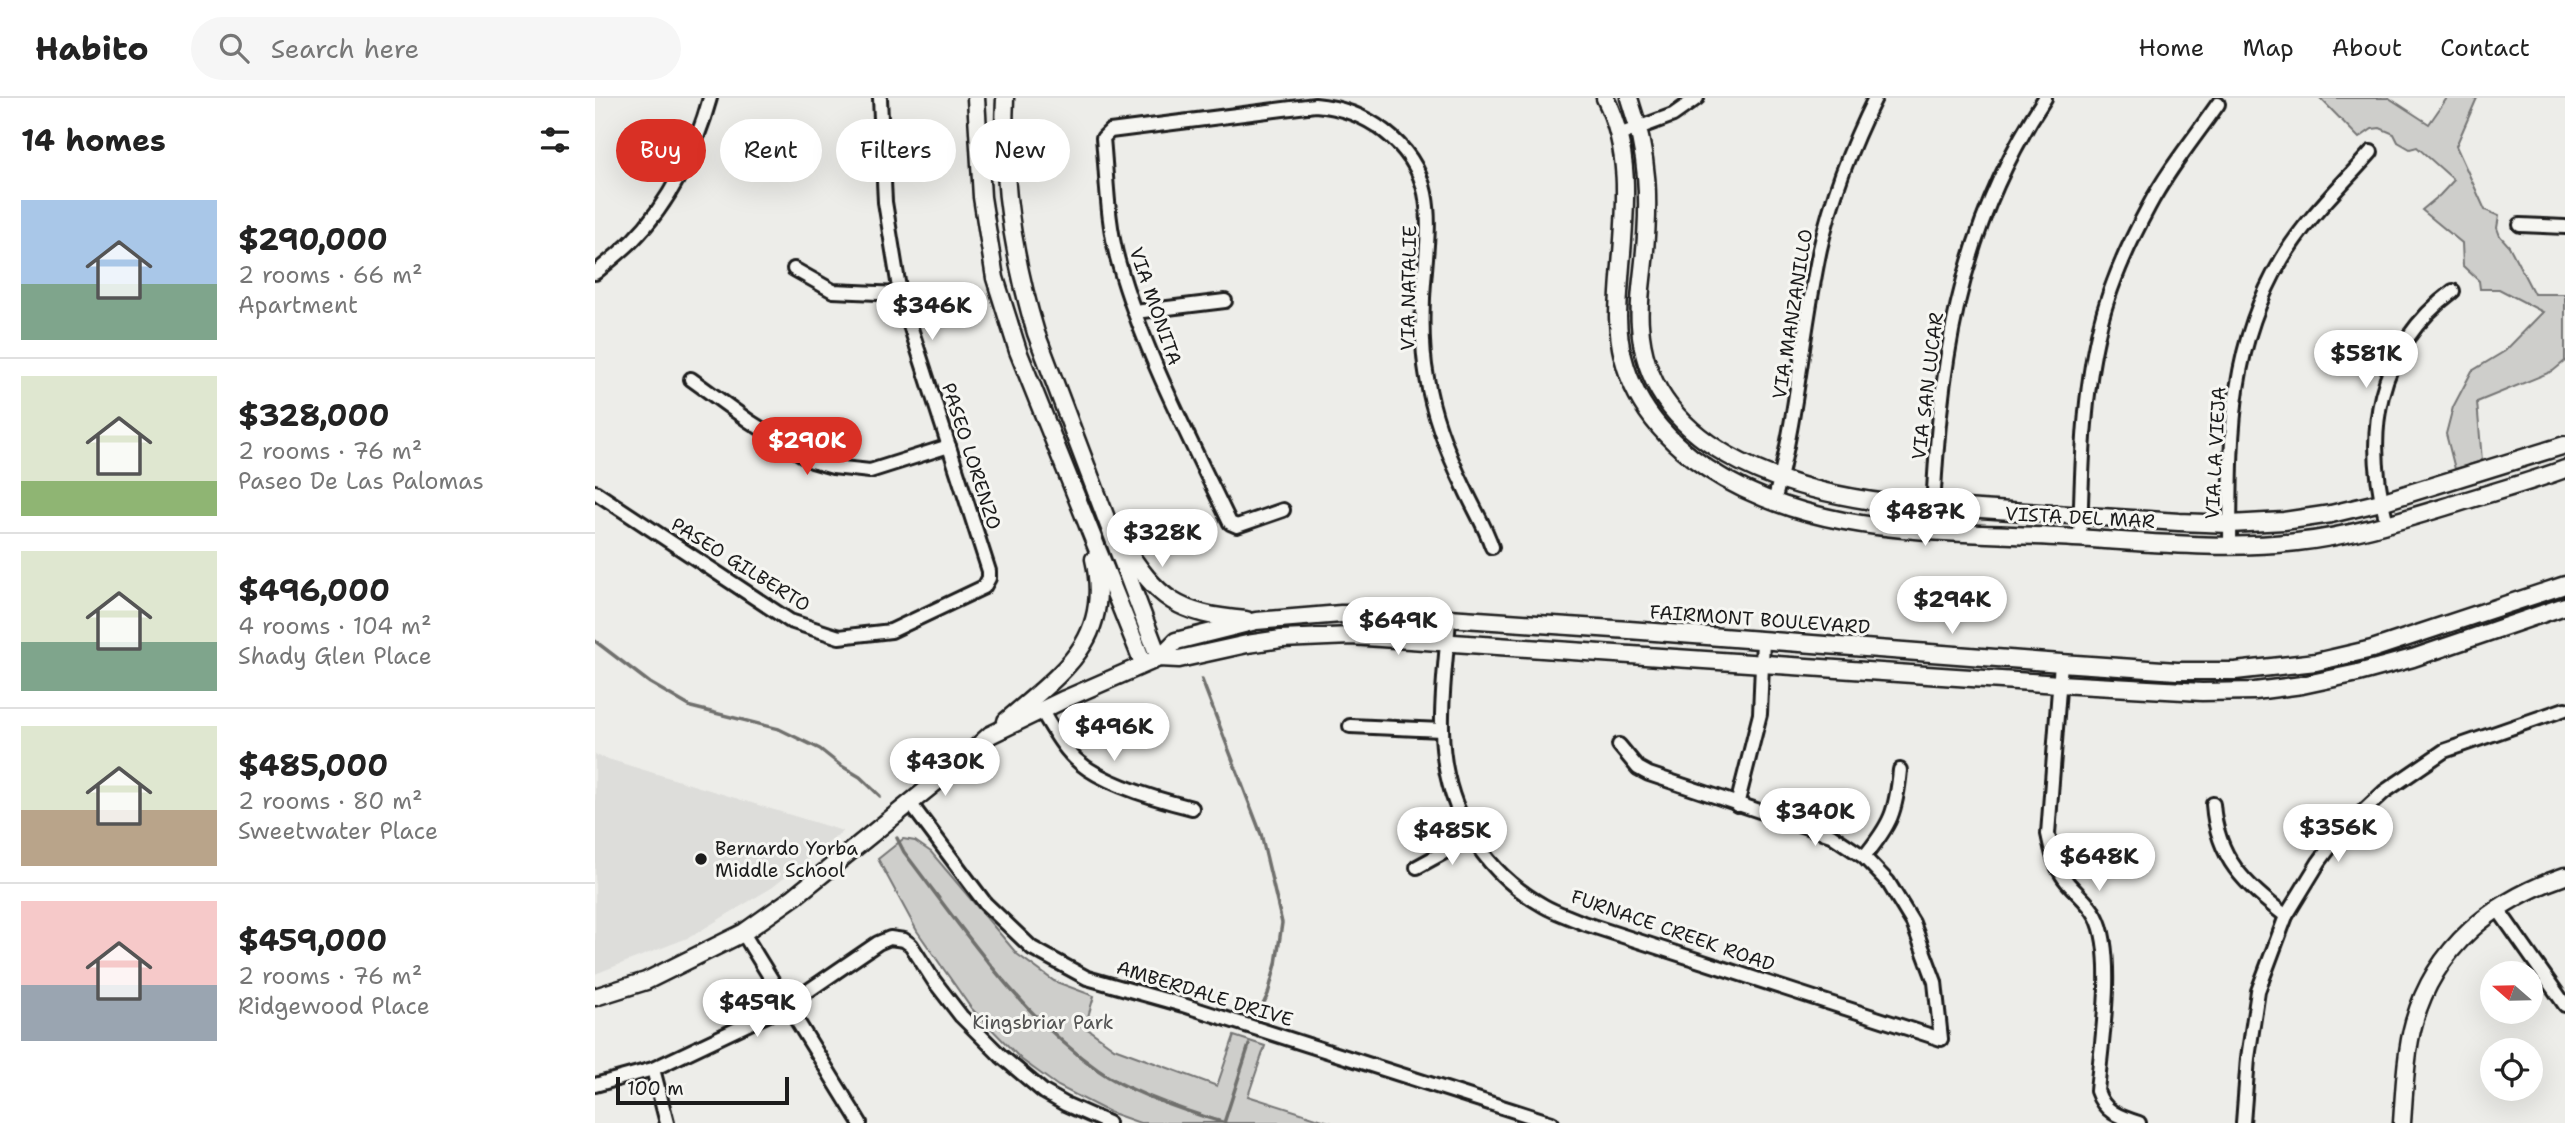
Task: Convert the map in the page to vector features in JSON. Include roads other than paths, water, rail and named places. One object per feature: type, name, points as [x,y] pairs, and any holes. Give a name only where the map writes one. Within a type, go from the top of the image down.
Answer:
[{"type":"street","points":[[595,273],[633,240],[669,195],[701,131],[710,98]]},
{"type":"street","name":"PASEO LORENZO","points":[[880,98],[885,202],[900,293],[989,578]]},
{"type":"street","points":[[976,98],[982,197],[995,278],[1018,351],[1143,663]]},
{"type":"street","points":[[1005,98],[1005,164],[1011,226],[1026,301],[1159,657]]},
{"type":"street","name":"VISTA DEL MAR","points":[[1605,98],[1619,135],[1624,160],[1626,207],[1618,297],[1618,332],[1629,382],[1664,435],[1687,455],[1715,473],[1774,502],[1845,521],[1932,530],[2230,545],[2307,541],[2337,536],[2565,469]]},
{"type":"street","name":"VISTA DEL MAR","points":[[1629,98],[1639,129],[1648,193],[1640,326],[1650,370],[1665,401],[1683,423],[1732,458],[1780,481],[1843,497],[1933,506],[2230,524],[2310,518],[2381,502],[2565,445]]},
{"type":"street","points":[[1619,135],[1673,116],[1697,98]]},
{"type":"street","name":"VIA MANZANILLO","points":[[1774,502],[1795,411],[1814,279],[1826,222],[1844,167],[1875,98]]},
{"type":"street","name":"VIA SAN LUCAR","points":[[1932,530],[1946,355],[1967,262],[1998,183],[2045,98]]},
{"type":"street","name":"VIA MONITA","points":[[1283,510],[1237,526],[1230,523],[1174,408],[1135,312],[1118,261],[1112,234],[1103,138],[1110,131],[1290,102]]},
{"type":"street","name":"VIA NATALIE","points":[[1290,102],[1341,109],[1360,116],[1393,138],[1408,156],[1422,181],[1428,205],[1430,231],[1423,299],[1427,377],[1445,446],[1484,523],[1492,547]]},
{"type":"street","points":[[2080,538],[2093,361],[2099,326],[2113,282],[2149,204],[2218,104]]},
{"type":"street","name":"VIA LA VIEJA","points":[[2230,545],[2234,402],[2238,377],[2253,326],[2273,277],[2289,249],[2313,217],[2371,152]]},
{"type":"street","points":[[2520,225],[2565,227]]},
{"type":"street","points":[[794,269],[833,291],[900,293]]},
{"type":"street","points":[[2386,523],[2376,471],[2376,443],[2379,408],[2386,381],[2409,333],[2434,305],[2453,290]]},
{"type":"street","points":[[1135,312],[1225,301]]},
{"type":"street","points":[[691,379],[749,421],[812,461],[833,467],[870,471],[949,446]]},
{"type":"street","points":[[1095,485],[1123,543],[1144,576],[1161,593],[1172,602],[1196,612],[1256,621]]},
{"type":"street","name":"PASEO GILBERTO","points":[[595,492],[790,621],[839,637],[891,631],[972,594],[984,587],[989,578]]},
{"type":"street","points":[[990,735],[1061,673],[1082,649],[1091,629],[1098,581],[1084,516]]},
{"type":"street","name":"FAIRMONT BOULEVARD","points":[[595,997],[646,981],[743,933],[794,897],[957,765],[990,735],[1159,657],[1176,641],[1256,621],[1341,614],[1449,617],[2177,671],[2235,671],[2316,662],[2372,649],[2565,585]]},
{"type":"street","name":"FAIRMONT BOULEVARD","points":[[1159,657],[1179,659],[1247,644],[1351,636],[2059,684],[2202,692],[2255,691],[2302,685],[2413,657],[2565,606]]},
{"type":"street","name":"FURNACE CREEK ROAD","points":[[1449,617],[1442,730],[1446,770],[1457,810],[1470,838],[1511,883],[1543,906],[1941,1039],[1934,982],[1913,923],[1888,881],[1864,858]]},
{"type":"street","points":[[1737,806],[1760,714],[1763,640]]},
{"type":"street","points":[[2061,663],[2048,834],[2061,875],[2095,913],[2103,931],[2107,961],[2097,1091],[2102,1104],[2111,1111],[2139,1123]]},
{"type":"street","points":[[2243,1123],[2248,1058],[2258,990],[2285,916],[2341,832],[2384,792],[2444,751],[2565,709]]},
{"type":"street","points":[[1041,710],[1065,747],[1081,764],[1156,798],[1192,808]]},
{"type":"street","points":[[1350,726],[1442,730]]},
{"type":"street","points":[[1619,745],[1638,768],[1649,774],[1737,806],[1831,835],[1864,858],[1884,833],[1893,815],[1900,770]]},
{"type":"street","name":"AMBERDALE DRIVE","points":[[909,803],[985,903],[1033,948],[1087,978],[1183,1005],[1552,1123]]},
{"type":"street","points":[[2213,804],[2214,825],[2229,862],[2252,890],[2285,916]]},
{"type":"street","points":[[1417,867],[1470,838]]},
{"type":"street","points":[[2402,1123],[2413,1023],[2429,982],[2448,953],[2469,929],[2497,908],[2523,892],[2565,876]]},
{"type":"street","points":[[2497,908],[2565,1005]]},
{"type":"street","points":[[743,933],[860,1123]]},
{"type":"street","points":[[595,1085],[653,1069],[786,1006],[878,943],[890,939],[904,940],[911,945],[961,1016],[1001,1056],[1044,1092],[1108,1123]]},
{"type":"street","points":[[653,1069],[667,1123]]},
{"type":"waterway","points":[[595,641],[650,683],[691,707],[779,729],[820,749],[860,777],[880,796]]},
{"type":"waterway","points":[[1202,680],[1261,834],[1282,923],[1276,964],[1261,1009]]},
{"type":"waterway","points":[[897,838],[904,852],[993,968],[1042,1023],[1069,1047],[1098,1070],[1142,1094],[1225,1123]]},
{"type":"waterway","points":[[1224,1123],[1249,1045]]},
{"type":"place","name":"Bernardo Yorba Middle School","points":[[701,859]]},
{"type":"park label","name":"Kingsbriar Park","points":[[1043,1022]]}]
